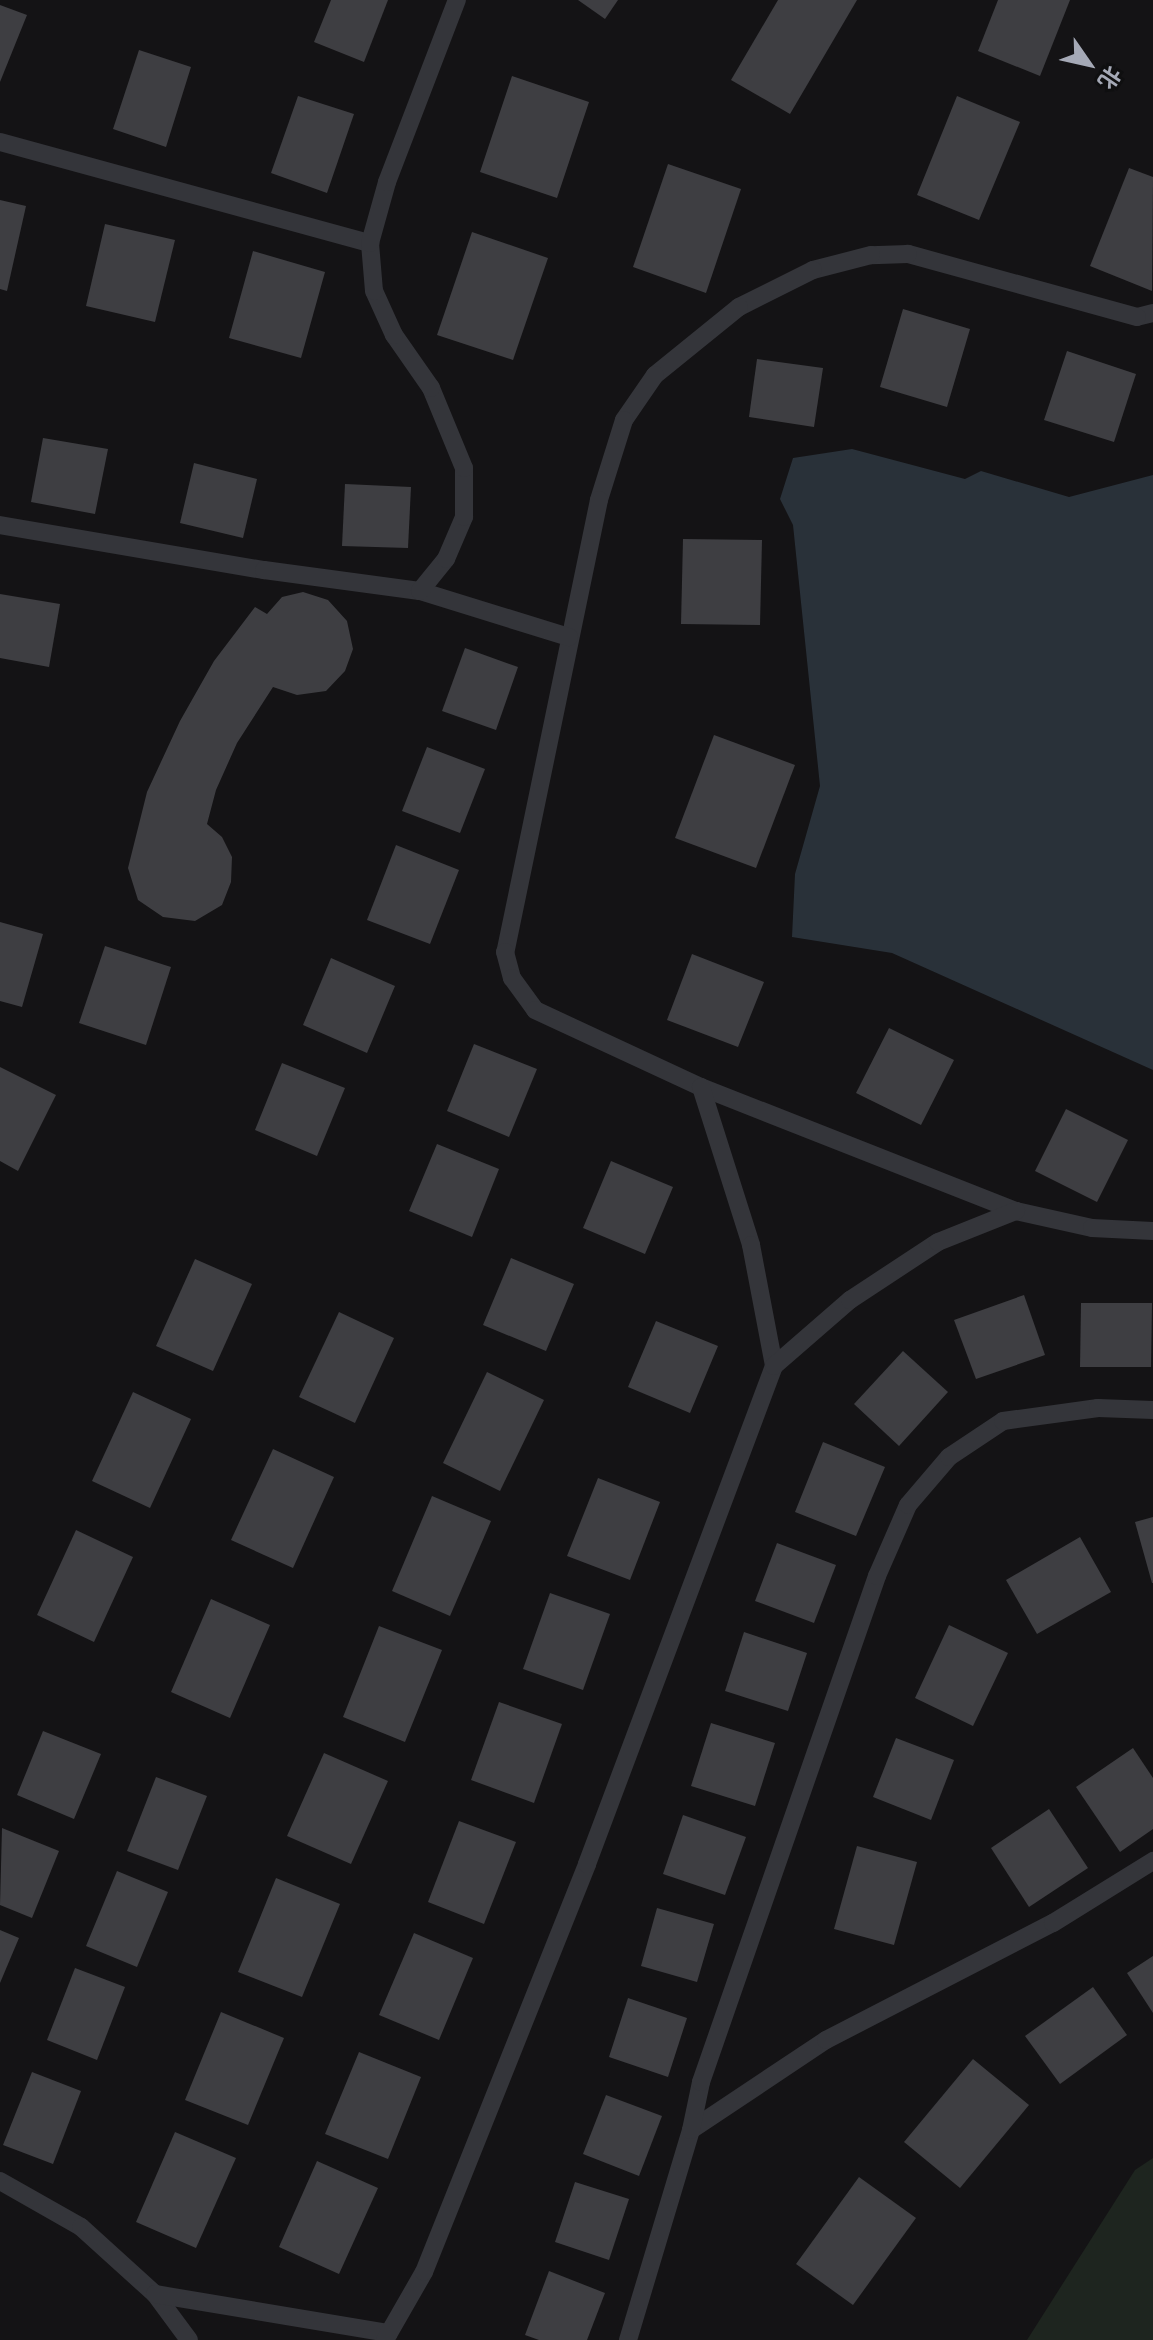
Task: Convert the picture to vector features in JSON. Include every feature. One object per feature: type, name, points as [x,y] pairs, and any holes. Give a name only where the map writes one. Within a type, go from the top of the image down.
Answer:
[{"type":"lane","points":[[420,591],[446,559],[464,517],[464,468],[431,388],[394,335],[374,291],[370,243],[387,182],[457,0]]},
{"type":"lane","points":[[0,142],[370,243]]},
{"type":"lane","points":[[1153,313],[1137,317],[908,254],[871,255],[813,270],[739,307],[655,375],[624,420],[599,500],[505,952],[512,978],[535,1010],[701,1087],[1016,1211],[1092,1228],[1153,1231]]},
{"type":"lane","points":[[0,525],[264,570],[420,591],[569,637]]},
{"type":"lane","points":[[701,1087],[751,1245],[774,1366]]},
{"type":"lane","points":[[155,2294],[387,2337],[424,2272],[471,2156],[609,1805],[774,1366],[850,1300],[938,1242],[1016,1211]]},
{"type":"lane","points":[[628,2340],[691,2130],[706,2067],[877,1576],[908,1505],[949,1457],[1003,1421],[1098,1408],[1153,1410]]},
{"type":"lane","points":[[691,2130],[826,2040],[1053,1923],[1153,1861]]},
{"type":"lane","points":[[0,2181],[81,2227],[155,2294],[189,2340]]},
{"type":"shaded area","points":[[852,449],[965,479],[981,471],[1069,497],[1153,475],[1153,1070],[892,953],[792,937],[795,874],[820,786],[793,525],[780,499],[793,458]]},
{"type":"shaded area","points":[[1153,2158],[1153,2340],[1027,2340],[1135,2170]]},
{"type":"building","points":[[331,0],[388,0],[364,62],[314,42]]},
{"type":"building","points":[[578,0],[618,0],[605,19]]},
{"type":"building","points":[[778,0],[857,0],[790,114],[731,80]]},
{"type":"building","points":[[998,0],[1070,0],[1040,76],[978,51]]},
{"type":"building","points":[[0,5],[27,15],[0,82]]},
{"type":"building","points":[[139,50],[191,67],[166,147],[113,129]]},
{"type":"building","points":[[512,76],[589,102],[557,198],[480,172]]},
{"type":"building","points":[[298,96],[354,114],[327,193],[271,173]]},
{"type":"building","points":[[957,96],[1020,122],[979,220],[917,195]]},
{"type":"building","points":[[668,164],[741,189],[706,293],[633,267]]},
{"type":"building","points":[[1129,168],[1153,177],[1152,291],[1090,266]]},
{"type":"building","points":[[0,200],[26,206],[7,291],[0,289]]},
{"type":"building","points":[[105,224],[175,240],[155,322],[86,306]]},
{"type":"building","points":[[472,232],[548,258],[513,360],[437,335]]},
{"type":"building","points":[[253,251],[325,272],[301,358],[229,338]]},
{"type":"building","points":[[903,309],[970,329],[947,407],[880,387]]},
{"type":"building","points":[[1067,351],[1136,374],[1114,442],[1044,420]]},
{"type":"building","points":[[757,359],[823,368],[814,427],[749,417]]},
{"type":"building","points":[[43,438],[108,449],[95,514],[31,502]]},
{"type":"building","points":[[194,463],[257,479],[243,538],[180,523]]},
{"type":"building","points":[[345,484],[411,487],[408,548],[342,546]]},
{"type":"building","points":[[683,539],[762,540],[760,625],[681,624]]},
{"type":"building","points":[[303,592],[328,600],[347,621],[353,649],[345,671],[326,691],[297,695],[273,687],[237,743],[216,790],[207,824],[222,837],[232,857],[231,882],[222,905],[195,921],[163,917],[138,900],[128,868],[147,792],[180,721],[214,661],[255,607],[267,614],[282,597]]},
{"type":"building","points":[[0,594],[60,604],[49,667],[0,658]]},
{"type":"building","points":[[465,648],[518,667],[496,730],[442,711]]},
{"type":"building","points":[[714,735],[795,765],[756,868],[675,838]]},
{"type":"building","points":[[427,747],[485,769],[460,833],[402,811]]},
{"type":"building","points":[[396,845],[459,870],[430,944],[367,920]]},
{"type":"building","points":[[0,922],[43,934],[22,1007],[0,1001]]},
{"type":"building","points":[[105,946],[171,967],[146,1045],[79,1023]]},
{"type":"building","points":[[692,954],[764,982],[738,1047],[667,1020]]},
{"type":"building","points":[[331,958],[395,986],[367,1053],[303,1025]]},
{"type":"building","points":[[889,1028],[954,1060],[921,1125],[856,1093]]},
{"type":"building","points":[[474,1044],[537,1069],[509,1137],[447,1111]]},
{"type":"building","points":[[282,1063],[345,1088],[317,1156],[255,1130]]},
{"type":"building","points":[[0,1067],[56,1095],[18,1171],[0,1161]]},
{"type":"building","points":[[1066,1109],[1128,1140],[1097,1202],[1035,1171]]},
{"type":"building","points":[[437,1144],[499,1169],[472,1237],[409,1211]]},
{"type":"building","points":[[611,1161],[673,1187],[645,1254],[583,1228]]},
{"type":"building","points":[[511,1258],[574,1284],[546,1351],[483,1325]]},
{"type":"building","points":[[195,1259],[252,1284],[213,1371],[156,1346]]},
{"type":"building","points":[[1024,1295],[1045,1355],[976,1379],[954,1320]]},
{"type":"building","points":[[1081,1303],[1152,1303],[1151,1367],[1080,1367]]},
{"type":"building","points":[[339,1312],[394,1338],[355,1423],[299,1397]]},
{"type":"building","points":[[656,1321],[718,1346],[690,1413],[628,1387]]},
{"type":"building","points":[[903,1351],[948,1392],[899,1446],[854,1404]]},
{"type":"building","points":[[487,1372],[544,1400],[500,1491],[443,1463]]},
{"type":"building","points":[[133,1392],[191,1419],[150,1508],[92,1481]]},
{"type":"building","points":[[823,1442],[885,1467],[856,1536],[795,1512]]},
{"type":"building","points":[[273,1449],[334,1477],[293,1568],[231,1540]]},
{"type":"building","points":[[598,1478],[660,1502],[630,1580],[567,1556]]},
{"type":"building","points":[[432,1496],[491,1521],[450,1616],[392,1591]]},
{"type":"building","points":[[1153,1517],[1153,1583],[1152,1583],[1135,1522]]},
{"type":"building","points":[[76,1530],[133,1557],[94,1642],[37,1615]]},
{"type":"building","points":[[1080,1537],[1111,1592],[1037,1634],[1006,1580]]},
{"type":"building","points":[[777,1543],[836,1565],[814,1623],[755,1601]]},
{"type":"building","points":[[550,1593],[610,1614],[583,1690],[523,1669]]},
{"type":"building","points":[[211,1599],[270,1625],[230,1718],[171,1692]]},
{"type":"building","points":[[949,1625],[1008,1653],[973,1726],[915,1698]]},
{"type":"building","points":[[379,1626],[442,1650],[405,1742],[343,1717]]},
{"type":"building","points":[[744,1632],[807,1653],[788,1711],[725,1691]]},
{"type":"building","points":[[499,1702],[562,1724],[534,1803],[471,1780]]},
{"type":"building","points":[[711,1723],[775,1743],[755,1806],[691,1786]]},
{"type":"building","points":[[43,1731],[101,1754],[74,1819],[17,1795]]},
{"type":"building","points":[[896,1738],[954,1760],[931,1820],[873,1797]]},
{"type":"building","points":[[1133,1748],[1153,1778],[1153,1829],[1120,1852],[1076,1787]]},
{"type":"building","points":[[324,1753],[388,1781],[351,1864],[287,1836]]},
{"type":"building","points":[[156,1777],[207,1796],[178,1870],[127,1851]]},
{"type":"building","points":[[1049,1809],[1088,1868],[1029,1907],[991,1848]]},
{"type":"building","points":[[683,1815],[746,1837],[725,1895],[663,1874]]},
{"type":"building","points":[[459,1821],[516,1842],[484,1924],[428,1902]]},
{"type":"building","points":[[2,1828],[59,1851],[32,1918],[0,1905]]},
{"type":"building","points":[[857,1846],[917,1862],[894,1945],[834,1929]]},
{"type":"building","points":[[117,1871],[168,1892],[137,1967],[86,1946]]},
{"type":"building","points":[[276,1878],[340,1904],[302,1997],[238,1972]]},
{"type":"building","points":[[657,1908],[714,1924],[697,1982],[641,1966]]},
{"type":"building","points":[[0,1930],[19,1938],[0,1983]]},
{"type":"building","points":[[414,1933],[473,1958],[439,2040],[379,2015]]},
{"type":"building","points":[[1153,1956],[1153,2013],[1127,1973]]},
{"type":"building","points":[[75,1968],[125,1987],[97,2060],[47,2040]]},
{"type":"building","points":[[1093,1987],[1127,2035],[1060,2084],[1025,2036]]},
{"type":"building","points":[[628,1998],[687,2018],[668,2077],[609,2057]]},
{"type":"building","points":[[221,2012],[284,2038],[248,2125],[185,2100]]},
{"type":"building","points":[[359,2052],[421,2077],[388,2159],[325,2134]]},
{"type":"building","points":[[973,2059],[1029,2105],[960,2188],[904,2142]]},
{"type":"building","points":[[32,2072],[81,2091],[53,2164],[3,2145]]},
{"type":"building","points":[[606,2095],[662,2116],[639,2176],[583,2154]]},
{"type":"building","points":[[175,2132],[236,2158],[196,2248],[136,2222]]},
{"type":"building","points":[[317,2161],[378,2188],[339,2274],[279,2247]]},
{"type":"building","points":[[859,2177],[916,2218],[853,2305],[796,2264]]},
{"type":"building","points":[[575,2182],[629,2199],[609,2260],[555,2242]]},
{"type":"building","points":[[549,2271],[605,2293],[587,2340],[539,2340],[525,2335]]}]
